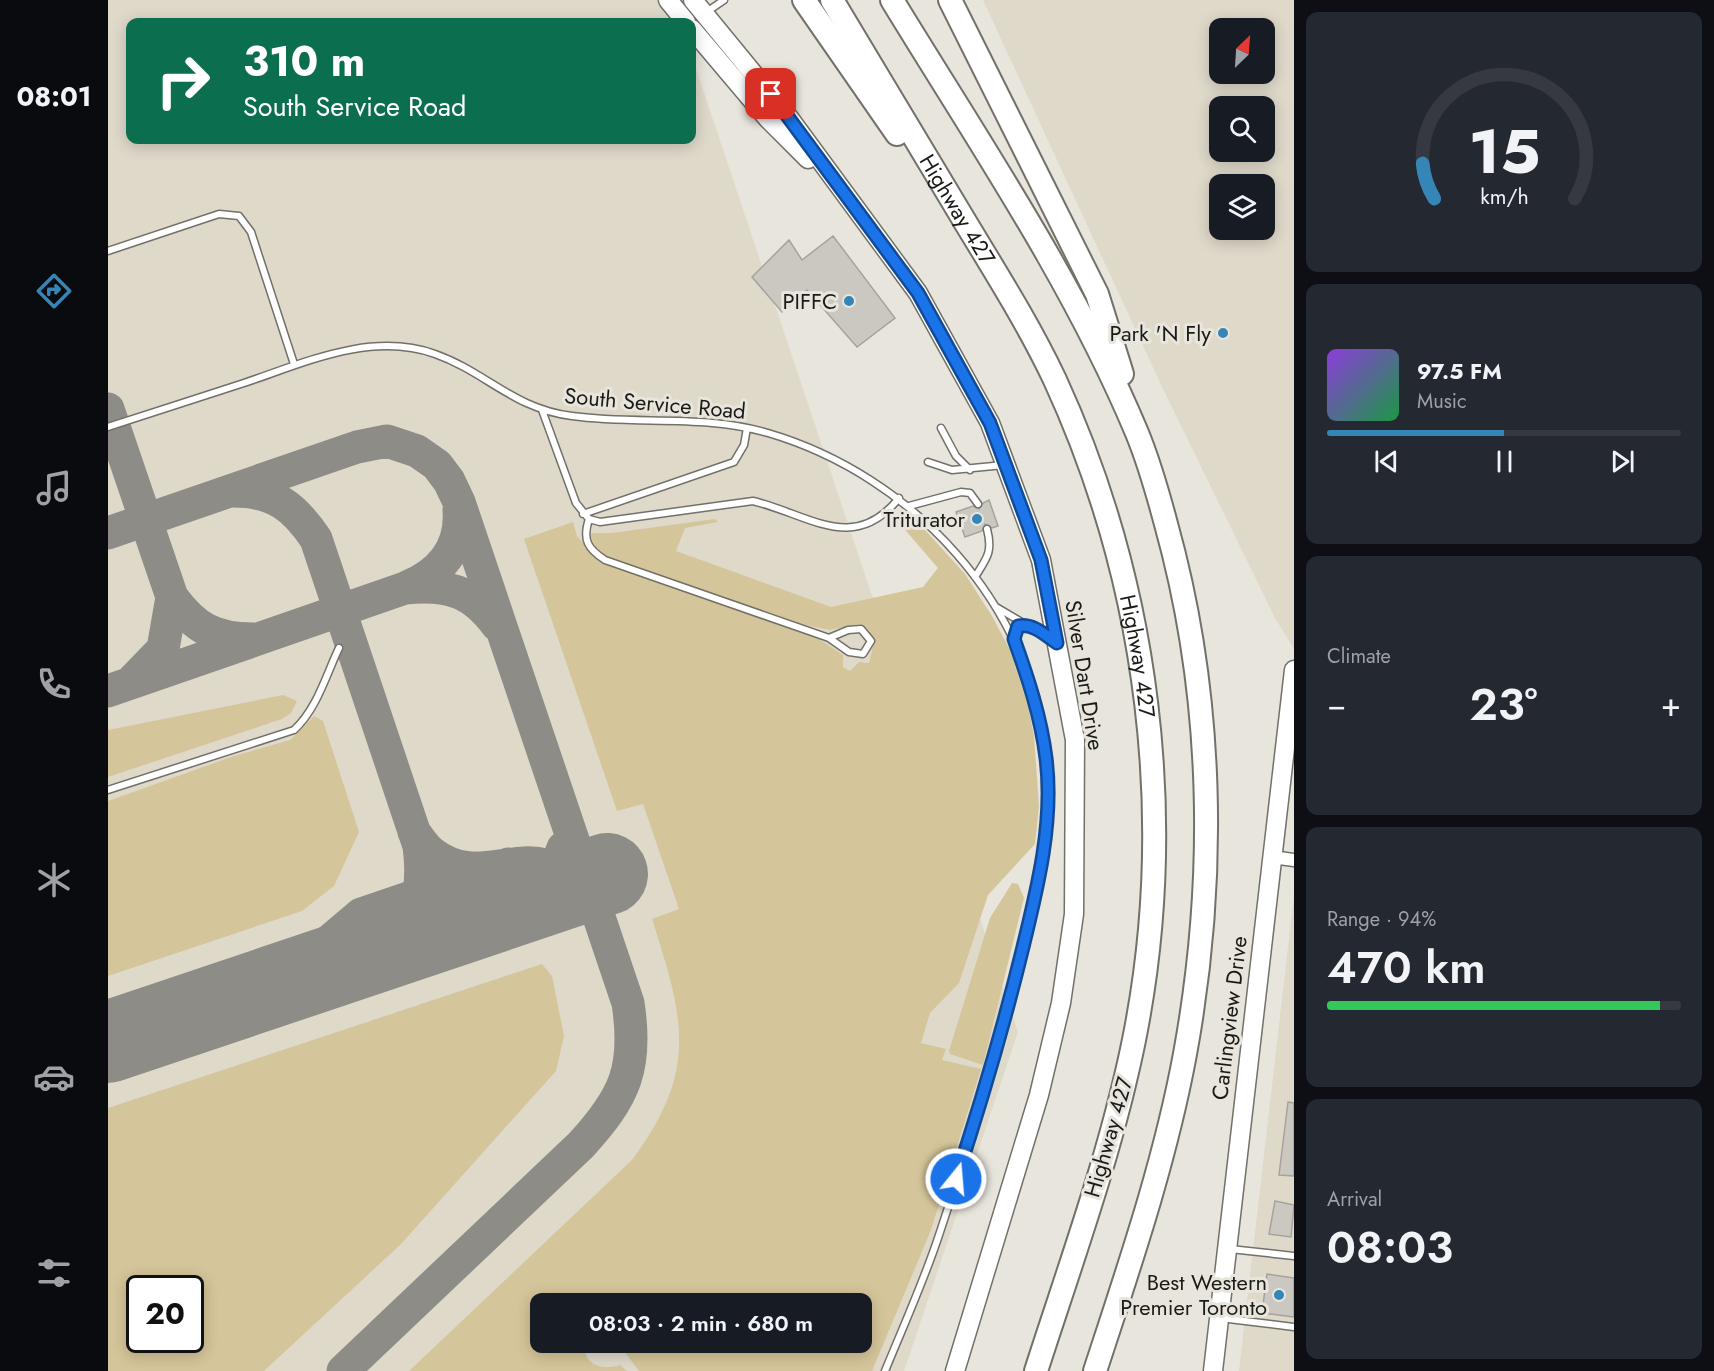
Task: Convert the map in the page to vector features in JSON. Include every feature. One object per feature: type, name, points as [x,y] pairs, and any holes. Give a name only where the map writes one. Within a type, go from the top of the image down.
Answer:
[{"type":"highway","points":[[804,0],[998,276]]},
{"type":"highway","name":"Highway 427","points":[[832,0],[998,276],[1053,375],[1088,460],[1108,520],[1139,656],[1153,782],[1151,901],[1145,968],[1134,1039],[1098,1176],[1036,1371]]},
{"type":"highway","points":[[892,0],[1044,249],[1108,368],[1139,437]]},
{"type":"highway","points":[[950,0],[1097,294],[1108,324],[1178,568],[1192,644],[1202,719],[1206,779],[1204,888],[1194,995],[1177,1093],[1143,1220],[1095,1371]]},
{"type":"street","points":[[668,0],[683,18]]},
{"type":"street","name":"Silver Dart Drive","points":[[699,7],[784,111],[918,293],[990,423],[1041,560],[1057,643],[1075,740],[1074,914],[1061,1003],[1039,1095],[961,1345],[955,1371]]},
{"type":"street","name":"Silver Dart Drive","points":[[696,33],[768,119],[843,194]]},
{"type":"street","name":"Carlingview Drive","points":[[1213,1371],[1294,670]]},
{"type":"street","points":[[1272,857],[1294,860]]},
{"type":"street","name":"Silver Dart Drive","points":[[949,1371],[961,1345]]},
{"type":"lane","points":[[699,7],[724,0]]},
{"type":"lane","points":[[108,252],[219,214],[239,216],[251,232],[294,364]]},
{"type":"lane","name":"South Service Road","points":[[108,428],[294,364],[370,347],[405,347],[432,353],[458,364],[513,398],[542,410],[573,416],[724,424],[766,432],[817,450],[856,468],[899,498],[955,551],[975,577],[1014,639],[1035,699],[1047,759],[1047,821],[1039,884],[995,1052],[944,1220],[885,1371]]},
{"type":"lane","points":[[542,410],[576,503],[589,519],[609,522],[753,501],[774,506],[819,524],[835,528],[857,527],[875,522],[886,514],[899,498]]},
{"type":"lane","points":[[583,514],[734,462],[744,445],[747,428]]},
{"type":"lane","points":[[941,428],[956,456],[970,470]]},
{"type":"lane","points":[[928,462],[952,470],[1006,465]]},
{"type":"lane","points":[[909,506],[961,492],[970,493],[978,504]]},
{"type":"lane","points":[[589,519],[585,539],[588,546],[605,560],[829,638],[859,655],[867,650],[871,641],[861,629],[849,630],[829,638]]},
{"type":"lane","points":[[975,577],[988,556],[991,545],[987,530]]},
{"type":"lane","name":"South Service Road","points":[[995,607],[1057,643]]},
{"type":"lane","points":[[1014,639],[1018,626],[1034,628]]},
{"type":"lane","points":[[108,790],[294,730],[305,720],[312,708],[339,648]]},
{"type":"lane","points":[[1227,1248],[1294,1256]]},
{"type":"lane","points":[[1219,1317],[1294,1328]]},
{"type":"shaded area","points":[[108,0],[674,0],[679,18],[126,18],[126,144],[696,144],[696,69],[1018,1032],[904,1371],[108,1371]]},
{"type":"shaded area","name":"Park 'N Fly","points":[[983,0],[1294,0],[1294,649],[1275,618],[1163,389]]},
{"type":"shaded area","points":[[904,515],[916,520],[965,574],[992,616],[1010,650],[1028,706],[1034,736],[1039,806],[1035,844],[988,895],[959,983],[930,1013],[921,1043],[946,1049],[942,1060],[981,1069],[931,1230],[872,1371],[639,1371],[626,1353],[872,1353],[872,1293],[530,1293],[530,1353],[586,1353],[594,1364],[606,1367],[620,1365],[627,1371],[409,1371],[632,1160],[653,1128],[668,1098],[676,1071],[679,1043],[677,1015],[672,986],[652,919],[679,909],[643,804],[617,811],[524,539],[573,522],[577,536],[599,561],[819,639],[843,655],[843,667],[850,671],[859,662],[869,663],[874,642],[866,627],[859,624],[830,630],[805,625],[608,558],[600,554],[590,537],[592,533],[612,533],[715,519],[718,522],[685,528],[676,551],[831,607],[923,587],[938,568],[899,521]]},
{"type":"shaded area","points":[[283,695],[297,701],[291,713],[282,719],[108,777],[108,730]]},
{"type":"shaded area","points":[[314,716],[323,721],[359,832],[334,886],[302,911],[108,976],[108,801],[234,756],[290,740]]},
{"type":"shaded area","points":[[1012,883],[1018,884],[1024,898],[983,1065],[950,1054],[949,1051],[990,918]]},
{"type":"shaded area","points":[[1294,895],[1294,1371],[1239,1371]]},
{"type":"shaded area","points":[[542,964],[552,976],[564,1036],[556,1071],[401,1244],[264,1371],[108,1371],[108,1108]]},
{"type":"building","name":"PIFFC","points":[[833,236],[895,318],[857,347],[807,290],[782,312],[752,277],[789,240],[802,260]]},
{"type":"building","name":"Triturator","points":[[989,500],[998,526],[992,528],[985,524],[982,531],[965,537],[956,512],[973,506],[979,509]]},
{"type":"building","points":[[1288,1102],[1294,1103],[1294,1176],[1279,1175]]},
{"type":"building","points":[[1275,1201],[1294,1205],[1291,1237],[1269,1234]]},
{"type":"building","name":"Best Western Premier Toronto","points":[[1267,1274],[1294,1278],[1294,1317],[1262,1313]]},
{"type":"taxiway","points":[[108,409],[172,597],[163,649],[133,680]]},
{"type":"taxiway","points":[[108,533],[357,447],[387,441],[417,451],[437,465],[449,481],[459,502],[628,1003],[631,1046],[625,1080],[618,1096],[596,1128],[581,1145],[343,1371]]},
{"type":"taxiway","points":[[233,491],[260,494],[282,503],[300,518],[316,539],[419,846],[420,885],[411,913],[403,925],[391,936],[359,958]]},
{"type":"taxiway","points":[[407,587],[430,574],[447,558],[457,536],[459,510]]},
{"type":"taxiway","points":[[108,691],[405,588],[433,587],[457,592],[478,604],[497,625]]},
{"type":"taxiway","points":[[172,597],[189,617],[206,630],[227,637],[253,639]]},
{"type":"taxiway","points":[[414,832],[429,851],[453,864],[473,868],[531,863],[551,866],[570,878],[591,900]]},
{"type":"taxiway","points":[[528,901],[552,876],[563,848]]},
{"type":"taxiway","points":[[276,986],[361,914],[508,864]]},
{"type":"runway","points":[[108,1042],[607,874]]},
{"type":"place","name":"PIFFC","points":[[849,301]]},
{"type":"place","name":"Park 'N Fly","points":[[1223,333]]},
{"type":"place","name":"Triturator","points":[[977,519]]},
{"type":"place","name":"Best Western Premier Toronto","points":[[1279,1295]]},
{"type":"route","points":[[771,94],[918,293],[990,423],[1041,560],[1057,643],[1034,628],[1024,625],[1018,626],[1015,630],[1014,639],[1035,699],[1047,759],[1047,821],[1039,884],[1014,985],[956,1179]]}]
